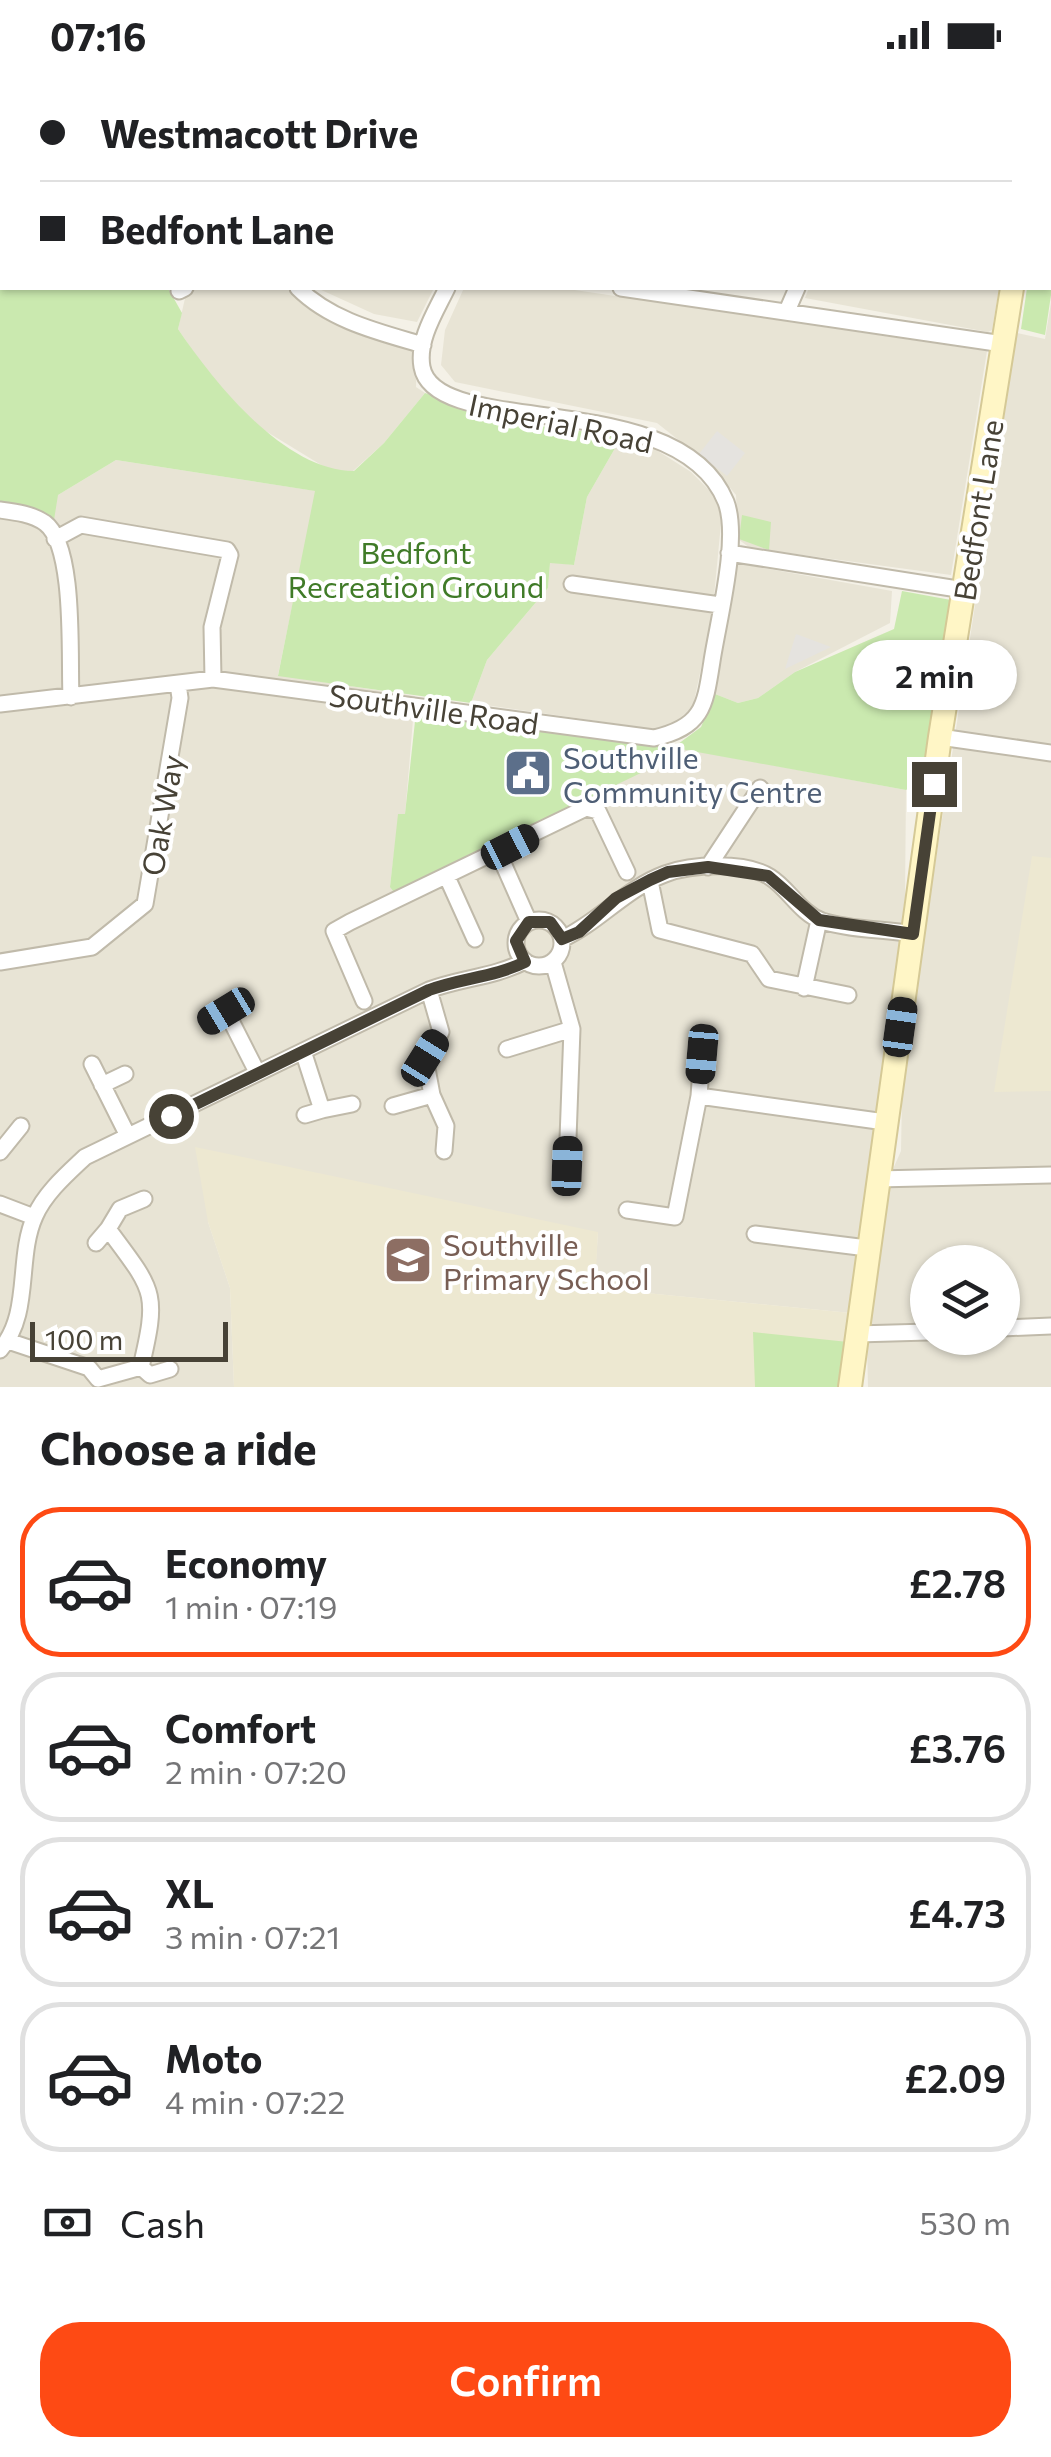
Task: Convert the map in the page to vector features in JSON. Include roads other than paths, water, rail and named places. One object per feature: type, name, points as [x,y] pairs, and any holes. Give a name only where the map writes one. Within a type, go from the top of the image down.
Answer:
[{"type":"main road","name":"Bedfont Lane","points":[[850,1387],[940,736],[1012,290]]},
{"type":"street","points":[[301,290],[332,312],[364,327],[423,344],[446,290]]},
{"type":"street","points":[[635,290],[1003,344]]},
{"type":"street","points":[[787,311],[795,290]]},
{"type":"street","name":"Imperial Road","points":[[423,344],[421,365],[431,387],[460,403],[647,434],[684,453],[711,477],[727,505],[728,554]]},
{"type":"street","points":[[0,510],[25,514],[48,524],[65,560],[71,697]]},
{"type":"street","points":[[54,539],[81,526],[227,550],[230,555],[212,627],[213,679]]},
{"type":"street","points":[[728,554],[964,590]]},
{"type":"street","name":"Southville Road","points":[[0,704],[213,679],[654,738],[676,733],[700,712],[728,554]]},
{"type":"street","points":[[572,584],[720,605]]},
{"type":"street","name":"Oak Way","points":[[0,962],[92,947],[146,904],[180,698],[178,684]]},
{"type":"street","points":[[940,736],[1051,753]]},
{"type":"street","points":[[708,867],[760,788]]},
{"type":"street","points":[[364,1001],[334,931],[586,808],[598,811],[627,872]]},
{"type":"street","points":[[498,852],[529,922]]},
{"type":"street","points":[[562,939],[579,932],[616,898],[650,880],[668,872],[708,867],[768,876],[819,920],[913,934]]},
{"type":"street","points":[[447,877],[475,939]]},
{"type":"street","points":[[650,880],[660,930],[752,954],[769,979],[848,995]]},
{"type":"street","points":[[804,988],[819,920]]},
{"type":"street","points":[[140,1367],[97,1383],[89,1368],[4,1346],[15,1328],[34,1217],[61,1179],[86,1157],[127,1134],[429,990],[458,979],[506,971],[525,962],[539,966],[553,962],[561,952],[562,939],[550,922],[529,922]]},
{"type":"street","points":[[525,962],[516,941],[529,922]]},
{"type":"street","points":[[553,962],[572,1030],[567,1166]]},
{"type":"street","points":[[429,990],[441,1032],[425,1058],[432,1095],[446,1126],[444,1151]]},
{"type":"street","points":[[209,1021],[226,1011],[256,1072]]},
{"type":"street","points":[[507,1048],[572,1030]]},
{"type":"street","points":[[303,1052],[322,1110]]},
{"type":"street","points":[[675,1218],[699,1096],[702,1054]]},
{"type":"street","points":[[92,1064],[127,1134]]},
{"type":"street","points":[[102,1085],[125,1074]]},
{"type":"street","points":[[393,1106],[432,1095]]},
{"type":"street","points":[[699,1096],[886,1122]]},
{"type":"street","points":[[305,1115],[352,1104]]},
{"type":"street","points":[[0,1152],[22,1126]]},
{"type":"street","points":[[877,1179],[1051,1175]]},
{"type":"street","points":[[96,1243],[120,1209],[144,1199]]},
{"type":"street","points":[[0,1204],[34,1217]]},
{"type":"street","points":[[627,1210],[695,1220]]},
{"type":"street","points":[[108,1229],[152,1294],[152,1322],[140,1367]]},
{"type":"street","points":[[755,1234],[867,1248]]},
{"type":"street","points":[[1020,1327],[1051,1326]]},
{"type":"street","points":[[857,1334],[910,1333]]},
{"type":"street","points":[[140,1367],[150,1375],[170,1369]]},
{"type":"place","name":"Southville Community Centre","points":[[528,773]]},
{"type":"place","name":"Southville Primary School","points":[[408,1260]]},
{"type":"park label","name":"Bedfont Recreation Ground","points":[[416,568]]}]
